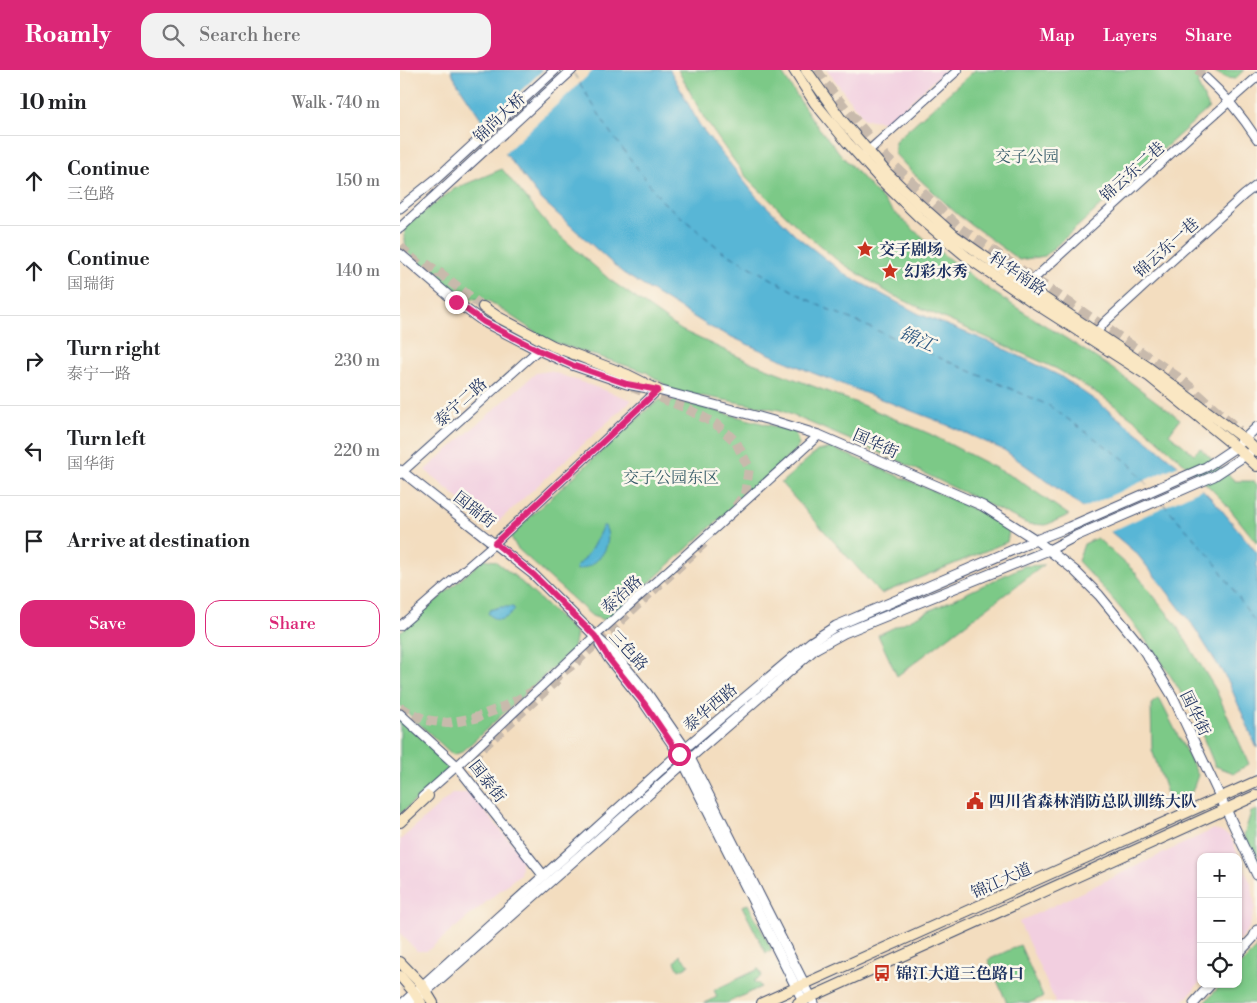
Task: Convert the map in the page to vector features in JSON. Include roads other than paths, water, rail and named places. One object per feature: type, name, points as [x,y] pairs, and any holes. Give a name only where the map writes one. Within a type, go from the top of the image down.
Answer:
[{"type":"main road","name":"科华南路","points":[[794,70],[815,103],[847,142],[886,172],[913,199],[956,236],[1026,286],[1149,368],[1256,448]]},
{"type":"main road","name":"科华南路","points":[[806,70],[881,180],[915,214],[968,257],[1033,302],[1150,377],[1257,466]]},
{"type":"main road","points":[[484,307],[498,317],[553,346],[628,375],[658,390]]},
{"type":"main road","name":"锦江大道","points":[[762,1003],[1254,782]]},
{"type":"main road","name":"锦江大道","points":[[806,1001],[1257,795]]},
{"type":"main road","points":[[400,822],[428,796]]},
{"type":"main road","points":[[400,962],[419,996]]},
{"type":"main road","points":[[400,976],[419,996],[433,1003]]},
{"type":"street","name":"锦尚大桥","points":[[400,208],[436,178],[554,70]]},
{"type":"street","name":"锦尚大桥","points":[[400,228],[572,70]]},
{"type":"street","points":[[865,154],[958,70]]},
{"type":"street","name":"锦云东二巷","points":[[1026,286],[1257,77]]},
{"type":"street","points":[[1206,78],[1230,100],[1257,139]]},
{"type":"street","name":"锦云东一巷","points":[[1096,333],[1105,322],[1257,184]]},
{"type":"street","name":"国华街","points":[[400,254],[456,302],[484,322],[538,350],[572,365],[627,384],[658,390],[819,435],[982,506],[1036,540],[1074,570],[1099,595],[1156,669],[1173,697],[1257,875]]},
{"type":"street","name":"泰宁二路","points":[[401,472],[538,350]]},
{"type":"street","points":[[400,626],[495,543],[658,390]]},
{"type":"street","name":"泰华西路","points":[[419,996],[543,875],[682,751],[811,642],[836,626],[1206,467],[1236,447],[1257,427]]},
{"type":"street","name":"泰治路","points":[[400,816],[457,766],[595,636],[819,435]]},
{"type":"street","name":"泰华西路","points":[[403,1003],[419,996],[815,649],[844,633],[1049,550],[1076,536],[1214,476],[1256,448]]},
{"type":"street","name":"国瑞街","points":[[401,472],[534,575],[595,636]]},
{"type":"street","name":"三色路","points":[[595,636],[609,659],[682,751],[801,986],[806,1001]]},
{"type":"street","name":"国泰街","points":[[400,714],[457,766],[543,875]]},
{"type":"street","points":[[1242,950],[1253,938],[1257,930]]},
{"type":"street","points":[[1194,1003],[1207,988]]},
{"type":"water","name":"锦江","points":[[451,70],[670,70],[700,126],[755,195],[799,238],[846,275],[919,314],[992,343],[1060,376],[1096,401],[1179,466],[1216,503],[1257,553],[1257,748],[1230,684],[1192,624],[1137,554],[1072,499],[1004,450],[938,421],[813,373],[710,327],[623,273],[541,199],[498,144],[456,81]]},
{"type":"water","points":[[603,526],[605,526],[608,541],[602,555],[591,565],[577,570],[576,567],[589,553]]},
{"type":"water","points":[[500,607],[513,607],[515,610],[508,616],[498,620],[491,617],[488,613],[490,610]]},
{"type":"tunnel","points":[[816,70],[825,85],[886,159],[958,228],[1183,382],[1238,431]]},
{"type":"tunnel","points":[[1197,70],[1206,78]]},
{"type":"tunnel","points":[[807,84],[833,118]]},
{"type":"tunnel","points":[[400,247],[436,280]]},
{"type":"tunnel","points":[[426,264],[483,307]]},
{"type":"tunnel","points":[[518,336],[591,368]]},
{"type":"tunnel","points":[[632,387],[684,407],[719,426],[736,442],[749,468],[745,494],[732,512]]},
{"type":"tunnel","points":[[552,680],[576,662],[704,543]]},
{"type":"tunnel","points":[[472,757],[559,678]]},
{"type":"tunnel","points":[[400,708],[426,720],[447,723],[475,718],[508,705],[538,689]]},
{"type":"place","name":"交子剧场","points":[[865,249]]},
{"type":"place","name":"幻彩水秀","points":[[890,271]]},
{"type":"place","name":"四川省森林消防总队训练大队","points":[[975,801]]},
{"type":"place","name":"锦江大道三色路口","points":[[882,973]]},
{"type":"park label","name":"交子公园","points":[[1027,156]]},
{"type":"park label","name":"交子公园东区","points":[[671,477]]}]
